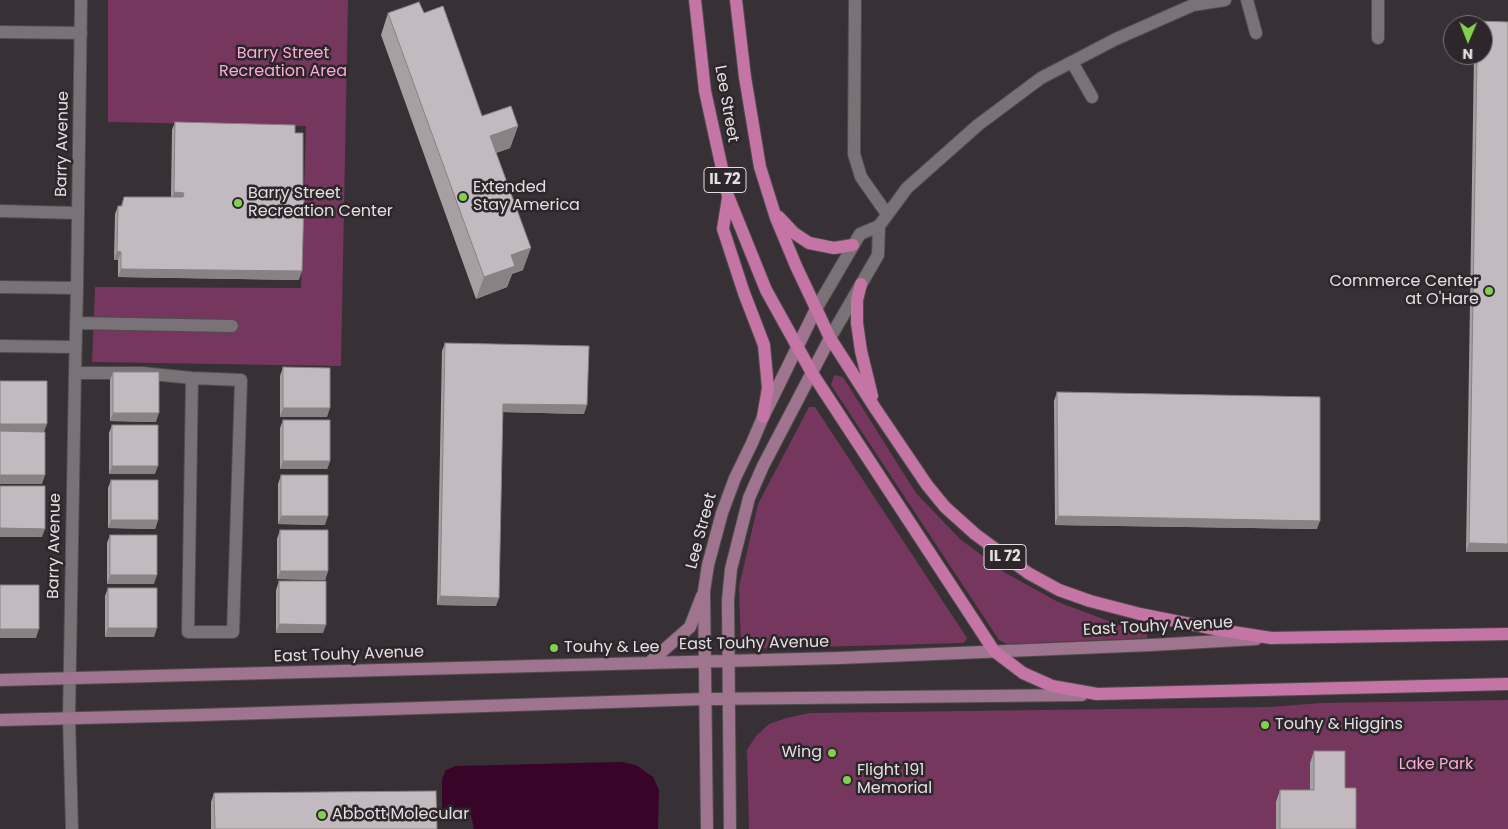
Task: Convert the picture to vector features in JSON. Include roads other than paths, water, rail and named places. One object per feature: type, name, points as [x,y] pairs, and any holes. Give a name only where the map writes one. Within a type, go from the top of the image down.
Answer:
[{"type":"main road","name":"Lee Street","points":[[695,0],[705,91],[728,196],[766,290],[812,373]]},
{"type":"main road","name":"Lee Street","points":[[736,0],[745,77],[760,167],[774,210],[796,266],[830,338]]},
{"type":"main road","points":[[728,196],[723,229],[744,293],[764,345],[768,388],[763,417]]},
{"type":"main road","points":[[774,210],[794,233],[809,243],[834,248],[853,245]]},
{"type":"main road","points":[[861,284],[857,300],[860,350],[875,408]]},
{"type":"main road","name":"Lee Street","points":[[707,829],[704,592],[708,565],[722,513],[735,478],[816,309]]},
{"type":"main road","points":[[730,829],[728,600],[731,569],[749,498],[763,466],[830,338]]},
{"type":"main road","name":"IL 72","points":[[830,338],[927,485],[945,507],[975,534],[1028,573],[1059,590],[1090,601],[1132,612],[1220,630],[1271,638]]},
{"type":"main road","name":"IL 72","points":[[812,373],[994,651],[1023,673],[1052,686],[1097,694],[1508,684]]},
{"type":"main road","points":[[650,662],[690,627],[704,592]]},
{"type":"main road","name":"East Touhy Avenue","points":[[0,680],[839,658],[1271,638],[1508,634]]},
{"type":"main road","points":[[0,720],[705,699],[1097,694]]},
{"type":"street","name":"Barry Avenue","points":[[72,829],[69,679],[81,0]]},
{"type":"street","points":[[855,0],[854,154],[861,177],[887,214]]},
{"type":"street","points":[[830,338],[878,255],[879,226],[887,214],[907,188],[978,125],[1041,78],[1116,39],[1193,5],[1225,0]]},
{"type":"street","points":[[1247,0],[1256,33]]},
{"type":"street","points":[[1378,0],[1378,38]]},
{"type":"street","points":[[0,32],[81,33]]},
{"type":"street","points":[[1072,62],[1092,97]]},
{"type":"street","points":[[0,211],[78,213]]},
{"type":"street","points":[[816,309],[860,234],[879,226]]},
{"type":"street","points":[[0,287],[77,288]]},
{"type":"street","points":[[76,323],[232,326]]},
{"type":"street","points":[[0,346],[75,347]]},
{"type":"street","points":[[75,373],[142,373],[241,380],[233,632],[188,632],[192,378]]},
{"type":"place","name":"Extended Stay America","points":[[463,197]]},
{"type":"place","name":"Barry Street Recreation Center","points":[[238,203]]},
{"type":"place","name":"Commerce Center at O'Hare","points":[[1489,291]]},
{"type":"place","name":"Touhy & Lee","points":[[554,648]]},
{"type":"place","name":"Touhy & Higgins","points":[[1265,725]]},
{"type":"place","name":"Wing","points":[[832,753]]},
{"type":"place","name":"Flight 191 Memorial","points":[[847,780]]},
{"type":"place","name":"Abbott Molecular","points":[[322,815]]},
{"type":"park label","name":"Barry Street Recreation Area","points":[[283,63]]},
{"type":"park label","name":"Lake Park","points":[[1436,765]]}]
